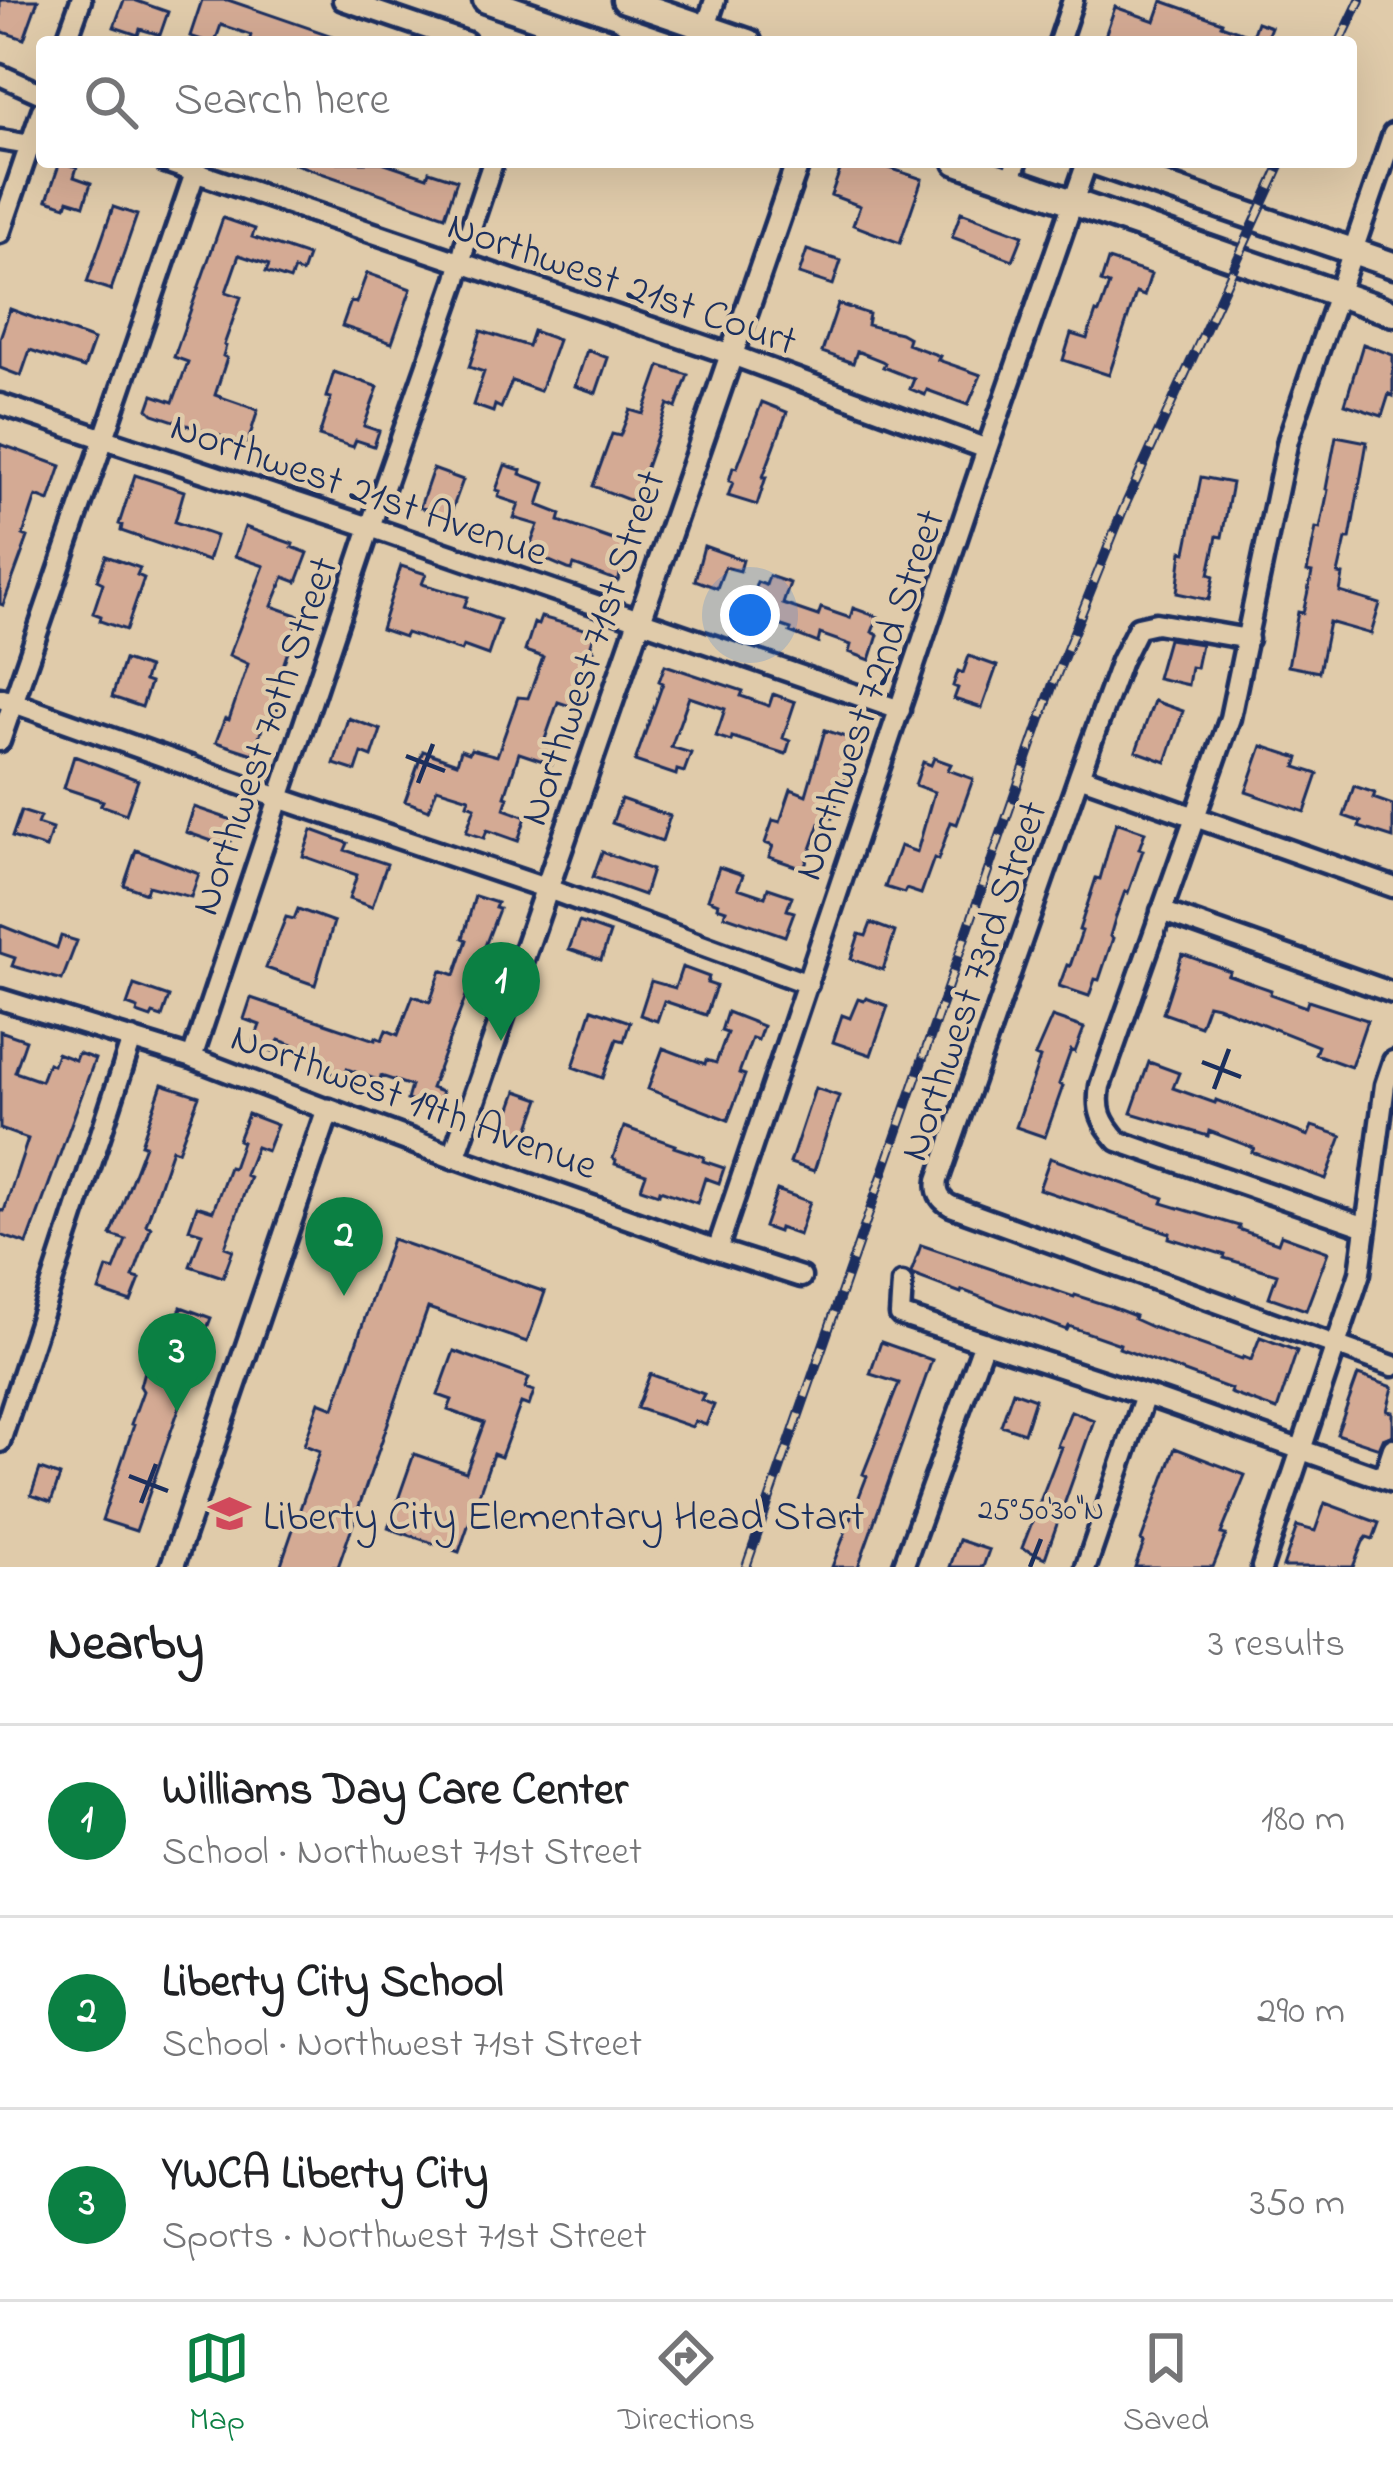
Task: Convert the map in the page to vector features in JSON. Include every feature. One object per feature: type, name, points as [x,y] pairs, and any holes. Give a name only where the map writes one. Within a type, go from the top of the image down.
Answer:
[{"type":"main road","points":[[486,0],[591,36]]},
{"type":"main road","points":[[625,0],[703,35]]},
{"type":"main road","points":[[1109,168],[1393,266]]},
{"type":"main road","points":[[1013,171],[1073,202],[1393,313]]},
{"type":"street","points":[[68,36],[81,0]]},
{"type":"street","points":[[343,0],[448,36]]},
{"type":"street","points":[[703,35],[715,0]]},
{"type":"street","points":[[1061,36],[1073,0]]},
{"type":"street","points":[[0,75],[36,91]]},
{"type":"street","points":[[0,233],[36,129]]},
{"type":"street","points":[[1366,1227],[1118,1141],[1096,1108],[1230,718],[1288,440],[1393,134]]},
{"type":"street","points":[[0,140],[30,145]]},
{"type":"street","name":"Northwest 21st Court","points":[[183,168],[732,356],[987,449]]},
{"type":"street","name":"Northwest 70th Street","points":[[191,1058],[491,168]]},
{"type":"street","name":"Northwest 71st Street","points":[[454,1157],[796,168]]},
{"type":"street","name":"Northwest 72nd Street","points":[[717,1250],[987,449],[1088,168]]},
{"type":"street","points":[[0,741],[6,700],[195,172]]},
{"type":"street","name":"Northwest 21st Avenue","points":[[0,404],[900,710]]},
{"type":"street","name":"Northwest 73rd Street","points":[[1248,638],[1156,623],[1138,627],[1078,776],[938,1180],[938,1193],[952,1206],[1337,1347]]},
{"type":"street","points":[[6,700],[808,984]]},
{"type":"street","points":[[1078,776],[1393,887]]},
{"type":"street","points":[[1161,911],[1393,994]]},
{"type":"street","name":"Northwest 19th Avenue","points":[[0,999],[191,1058],[454,1157],[801,1276]]},
{"type":"street","points":[[0,1442],[132,1039]]},
{"type":"street","points":[[1262,1567],[1360,1273],[1385,1085],[1393,1060]]},
{"type":"street","points":[[172,1567],[328,1110]]},
{"type":"street","points":[[902,1283],[900,1315],[1388,1480],[1393,1448]]},
{"type":"street","points":[[903,1567],[984,1342]]},
{"type":"street","points":[[1337,1347],[1393,1366]]},
{"type":"street","points":[[1086,1567],[1145,1395]]},
{"type":"building","points":[[0,0],[38,0],[24,39],[0,31]]},
{"type":"building","points":[[124,0],[168,12],[160,35],[140,29],[138,35],[114,27]]},
{"type":"building","points":[[202,0],[228,0],[332,36],[251,36],[221,25],[217,36],[190,36]]},
{"type":"building","points":[[1162,1],[1252,36],[1105,36],[1115,7],[1155,21]]},
{"type":"building","points":[[1257,22],[1271,27],[1267,36],[1252,36]]},
{"type":"building","points":[[58,168],[77,168],[74,177],[91,183],[84,205],[47,200]]},
{"type":"building","points":[[307,168],[400,168],[457,180],[445,216]]},
{"type":"building","points":[[841,168],[890,168],[922,179],[900,243],[853,225],[860,206],[831,195]]},
{"type":"building","points":[[113,207],[137,215],[111,290],[87,282]]},
{"type":"building","points":[[961,212],[1023,235],[1013,260],[952,237]]},
{"type":"building","points":[[223,218],[255,229],[252,237],[308,256],[302,273],[294,270],[290,280],[266,272],[269,265],[239,255],[226,292],[241,297],[224,345],[227,358],[215,395],[258,410],[247,445],[148,409],[153,395],[173,402],[188,362],[174,357]]},
{"type":"building","points":[[807,250],[841,261],[833,285],[799,274]]},
{"type":"building","points":[[1108,260],[1151,274],[1144,296],[1136,293],[1109,375],[1063,360],[1071,334],[1087,339],[1099,313],[1109,285],[1101,282]]},
{"type":"building","points":[[367,273],[411,289],[392,343],[342,326]]},
{"type":"building","points":[[838,304],[869,314],[867,325],[900,333],[909,338],[907,344],[981,375],[968,405],[910,389],[914,379],[857,351],[853,363],[822,352]]},
{"type":"building","points":[[10,309],[94,340],[84,368],[30,350],[21,376],[0,368],[0,338]]},
{"type":"building","points":[[481,331],[528,346],[533,331],[558,340],[540,391],[512,381],[501,408],[495,405],[493,412],[473,405],[484,372],[469,367]]},
{"type":"building","points":[[1363,344],[1393,355],[1393,396],[1389,394],[1382,416],[1345,404]]},
{"type":"building","points":[[587,350],[608,358],[596,393],[575,386]]},
{"type":"building","points":[[660,366],[688,375],[676,408],[668,404],[634,502],[593,486],[612,434],[620,436],[630,410],[643,414]]},
{"type":"building","points":[[334,372],[378,387],[364,426],[379,431],[374,446],[356,440],[353,447],[319,436]]},
{"type":"building","points":[[762,402],[787,412],[757,505],[728,496],[733,467],[737,468]]},
{"type":"building","points":[[1336,436],[1367,442],[1350,539],[1346,539],[1338,574],[1343,575],[1340,592],[1380,604],[1371,634],[1329,622],[1319,672],[1288,666],[1298,612],[1303,613],[1312,573],[1307,572],[1316,528],[1320,529]]},
{"type":"building","points":[[0,444],[61,466],[49,501],[36,496],[23,535],[28,537],[3,605],[0,604]]},
{"type":"building","points":[[505,465],[545,483],[538,505],[561,514],[559,521],[630,546],[618,581],[574,565],[568,569],[528,552],[538,525],[514,518],[519,504],[498,497]]},
{"type":"building","points":[[433,469],[463,480],[449,518],[420,507]]},
{"type":"building","points":[[135,475],[184,491],[175,522],[216,536],[208,561],[121,531],[119,524]]},
{"type":"building","points":[[1201,477],[1232,483],[1209,574],[1214,576],[1209,600],[1177,593],[1182,551],[1186,552]]},
{"type":"building","points":[[245,527],[308,553],[297,582],[284,577],[272,606],[300,616],[273,695],[281,697],[272,726],[264,723],[253,754],[216,742],[225,718],[229,720],[248,664],[229,655],[264,566],[235,556]]},
{"type":"building","points":[[704,546],[743,560],[740,571],[725,567],[717,588],[695,580]]},
{"type":"building","points":[[106,556],[140,568],[137,575],[144,578],[126,630],[100,621],[101,616],[93,613]]},
{"type":"building","points":[[401,566],[426,574],[422,584],[468,597],[464,607],[500,620],[488,655],[381,629]]},
{"type":"building","points":[[769,576],[790,583],[783,604],[818,616],[821,608],[850,618],[853,608],[878,617],[870,660],[849,652],[851,645],[820,634],[818,643],[746,614],[757,582],[766,585]]},
{"type":"building","points":[[541,617],[595,632],[590,648],[594,650],[576,708],[558,702],[544,742],[558,747],[552,764],[519,753],[504,809],[526,817],[518,841],[487,830],[484,838],[466,832],[475,807],[467,804],[469,798],[437,788],[429,810],[405,801],[423,751],[457,763],[461,750],[497,756],[518,697],[528,698],[543,657],[525,651],[534,623],[538,625]]},
{"type":"building","points":[[1168,639],[1201,644],[1188,685],[1157,678]]},
{"type":"building","points":[[969,656],[997,666],[982,708],[954,699],[958,671],[963,673]]},
{"type":"building","points":[[124,660],[148,668],[144,681],[150,683],[142,707],[112,697]]},
{"type":"building","points":[[665,665],[743,691],[741,696],[769,706],[773,694],[795,702],[783,738],[790,741],[786,754],[716,736],[725,709],[689,697],[671,747],[691,753],[684,772],[677,770],[676,775],[635,761]]},
{"type":"building","points":[[1154,701],[1183,711],[1166,762],[1136,751]]},
{"type":"building","points":[[348,718],[381,730],[372,757],[362,753],[356,771],[334,764]]},
{"type":"building","points":[[825,730],[857,741],[832,818],[823,815],[804,869],[769,857],[773,846],[765,843],[773,820],[780,822],[791,789],[806,795]]},
{"type":"building","points":[[1262,746],[1299,758],[1296,767],[1318,774],[1305,812],[1246,792]]},
{"type":"building","points":[[74,756],[138,780],[126,814],[64,788]]},
{"type":"building","points":[[934,758],[951,764],[948,770],[973,779],[957,824],[951,822],[921,894],[906,889],[904,893],[885,887],[900,846],[917,852],[934,792],[915,785],[923,762],[931,765]]},
{"type":"building","points":[[1354,786],[1393,805],[1393,838],[1359,827],[1361,822],[1344,816]]},
{"type":"building","points":[[621,799],[670,816],[662,841],[612,823]]},
{"type":"building","points":[[194,807],[238,822],[229,847],[186,832]]},
{"type":"building","points":[[21,811],[40,817],[37,824],[52,829],[46,848],[12,837]]},
{"type":"building","points":[[1116,822],[1145,832],[1139,849],[1143,850],[1115,919],[1099,980],[1095,979],[1089,996],[1059,986],[1070,966]]},
{"type":"building","points":[[312,830],[348,843],[345,850],[387,864],[372,907],[349,899],[357,875],[303,856]]},
{"type":"building","points":[[136,850],[199,874],[191,897],[148,886],[146,893],[124,885]]},
{"type":"building","points":[[602,852],[652,870],[644,895],[593,877]]},
{"type":"building","points":[[719,867],[743,875],[738,888],[765,897],[768,888],[792,896],[787,910],[794,912],[785,936],[724,915],[726,910],[708,899]]},
{"type":"building","points":[[475,896],[497,903],[499,909],[431,1088],[442,1092],[435,1109],[407,1100],[411,1086],[347,1069],[344,1077],[321,1069],[325,1056],[279,1040],[272,1051],[256,1045],[260,1025],[244,1019],[251,998],[375,1040],[382,1040],[386,1030],[398,1035],[413,996],[430,1002],[441,970],[455,975]]},
{"type":"building","points":[[298,909],[334,922],[315,985],[266,968],[286,917],[294,919]]},
{"type":"building","points":[[579,922],[610,933],[601,960],[569,949]]},
{"type":"building","points":[[871,923],[895,932],[883,970],[851,959],[859,934],[866,936]]},
{"type":"building","points":[[0,925],[57,948],[61,936],[77,941],[62,980],[12,966],[15,958],[0,953]]},
{"type":"building","points":[[1182,954],[1306,1007],[1308,1001],[1367,1020],[1351,1067],[1315,1054],[1318,1046],[1217,1006],[1208,1004],[1200,1026],[1163,1013]]},
{"type":"building","points":[[682,967],[709,977],[707,983],[716,986],[706,1015],[664,1001],[657,1021],[640,1015],[651,981],[675,988]]},
{"type":"building","points":[[134,985],[169,997],[162,1017],[153,1014],[151,1018],[127,1005]]},
{"type":"building","points":[[858,999],[888,1006],[871,1055],[833,1042],[842,1015],[850,1018]]},
{"type":"building","points":[[592,1009],[630,1022],[624,1041],[617,1039],[603,1078],[573,1067]]},
{"type":"building","points":[[727,1012],[763,1026],[758,1040],[752,1038],[739,1073],[745,1075],[728,1120],[648,1089],[663,1048],[705,1064],[706,1060],[716,1063],[727,1033],[721,1031]]},
{"type":"building","points":[[1052,1017],[1084,1028],[1075,1052],[1071,1050],[1045,1137],[1016,1127],[1040,1058],[1035,1056]]},
{"type":"building","points":[[0,1031],[26,1040],[15,1072],[41,1081],[57,1053],[75,1060],[78,1053],[95,1059],[27,1244],[0,1235],[0,1210],[4,1211],[28,1139],[0,1129]]},
{"type":"building","points":[[1149,1062],[1179,1073],[1173,1088],[1308,1136],[1312,1126],[1342,1136],[1326,1179],[1209,1131],[1208,1136],[1131,1113]]},
{"type":"building","points":[[162,1084],[199,1096],[178,1151],[172,1149],[146,1225],[151,1227],[133,1277],[140,1279],[131,1302],[99,1291],[107,1268],[114,1270],[126,1240],[111,1235]]},
{"type":"building","points":[[815,1088],[839,1096],[814,1171],[790,1163]]},
{"type":"building","points":[[517,1091],[540,1099],[525,1141],[502,1133]]},
{"type":"building","points":[[248,1114],[277,1125],[267,1151],[256,1147],[245,1175],[250,1177],[225,1247],[233,1250],[223,1277],[190,1266],[202,1233],[189,1229],[197,1206],[213,1211],[229,1167],[233,1168]]},
{"type":"building","points":[[624,1127],[724,1168],[719,1183],[705,1178],[697,1203],[641,1188],[646,1174],[615,1164],[613,1158]]},
{"type":"building","points":[[1050,1158],[1278,1243],[1281,1235],[1328,1252],[1306,1310],[1269,1297],[1277,1274],[1039,1189]]},
{"type":"building","points":[[777,1190],[810,1202],[799,1235],[764,1227]]},
{"type":"building","points":[[392,1239],[545,1292],[527,1342],[428,1308],[338,1567],[280,1567],[320,1451],[304,1445],[319,1402],[334,1408]]},
{"type":"building","points":[[921,1245],[1109,1306],[1242,1359],[1251,1360],[1260,1337],[1297,1351],[1277,1410],[1119,1348],[1120,1344],[913,1275]]},
{"type":"building","points":[[181,1307],[211,1318],[185,1379],[189,1380],[136,1531],[102,1520],[134,1425],[144,1371],[150,1373],[163,1336],[170,1339]]},
{"type":"building","points":[[881,1342],[932,1360],[858,1567],[832,1567],[899,1383],[870,1374]]},
{"type":"building","points":[[454,1351],[529,1378],[525,1388],[534,1391],[529,1406],[521,1403],[501,1457],[493,1454],[459,1552],[388,1528],[414,1454],[466,1472],[484,1423],[448,1410],[452,1400],[438,1395]]},
{"type":"building","points":[[650,1374],[704,1394],[701,1400],[714,1405],[706,1425],[695,1421],[692,1427],[637,1408]]},
{"type":"building","points":[[1358,1375],[1393,1387],[1387,1411],[1393,1412],[1393,1435],[1383,1439],[1379,1448],[1337,1434]]},
{"type":"building","points":[[1013,1391],[1035,1399],[1024,1433],[1001,1425]]},
{"type":"building","points":[[1071,1411],[1094,1420],[1045,1558],[1022,1548]]},
{"type":"building","points":[[1175,1448],[1245,1475],[1221,1534],[1226,1535],[1213,1567],[1135,1567],[1141,1541]]},
{"type":"building","points":[[40,1469],[60,1476],[51,1502],[31,1495]]},
{"type":"building","points":[[1325,1503],[1379,1523],[1373,1539],[1367,1537],[1363,1542],[1353,1567],[1283,1567],[1297,1526],[1315,1531]]},
{"type":"building","points":[[959,1540],[989,1550],[983,1567],[950,1567]]},
{"type":"railway","points":[[1343,36],[1360,0]]},
{"type":"railway","points":[[746,1567],[1053,684],[1123,510],[1279,168]]},
{"type":"place","name":"Williams Day Care Center","points":[[501,1041]]},
{"type":"place","name":"Liberty City School","points":[[344,1296]]},
{"type":"place","name":"YWCA Liberty City","points":[[177,1412]]},
{"type":"place","name":"Liberty City Elementary Head Start","points":[[229,1514]]}]
